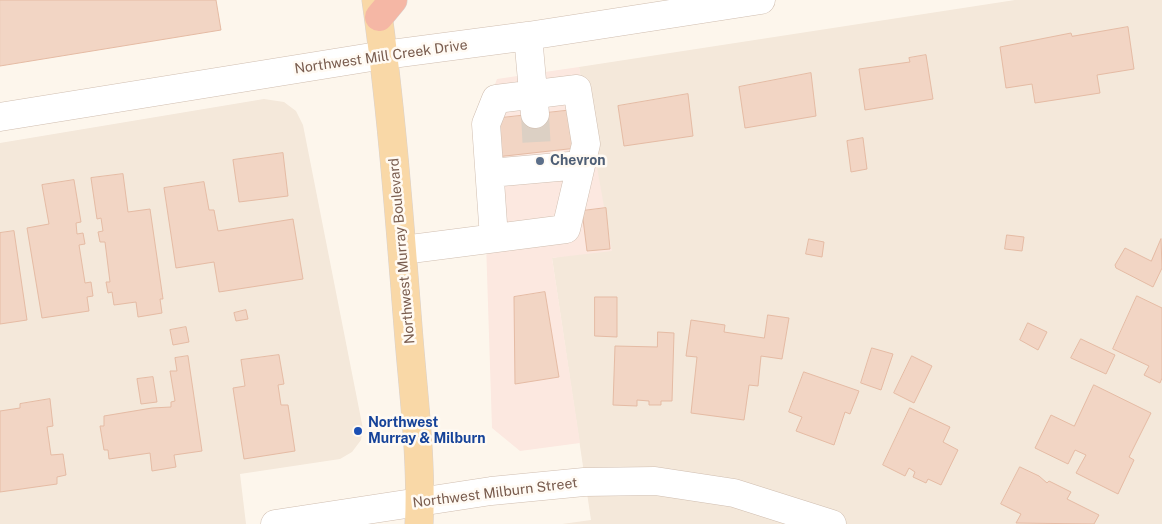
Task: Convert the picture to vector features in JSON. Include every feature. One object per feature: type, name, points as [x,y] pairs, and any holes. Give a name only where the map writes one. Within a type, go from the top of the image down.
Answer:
[{"type":"main road","name":"Northwest Murray Boulevard","points":[[383,6],[384,55],[403,250],[419,513]]},
{"type":"street","name":"Northwest Mill Creek Drive","points":[[0,117],[384,55],[528,36],[761,0]]},
{"type":"street","points":[[528,36],[535,104]]},
{"type":"street","points":[[403,250],[566,229],[586,144],[577,89],[535,104],[496,99],[486,124],[494,238]]},
{"type":"street","points":[[490,173],[538,160],[581,165]]},
{"type":"street","name":"Northwest Milburn Street","points":[[275,524],[419,513],[491,491],[560,484],[655,481],[734,493],[832,524]]},
{"type":"shaded area","points":[[1015,0],[1162,0],[1162,524],[562,524],[591,520],[552,258],[607,249],[579,67]]},
{"type":"shaded area","points":[[579,67],[612,251],[552,258],[580,443],[520,451],[492,428],[482,119],[497,79]]},
{"type":"shaded area","points":[[264,99],[284,102],[296,111],[303,125],[363,429],[361,440],[352,452],[340,459],[240,474],[246,524],[0,524],[0,143]]},
{"type":"building","points":[[0,0],[216,0],[221,30],[0,66]]},
{"type":"building","points":[[1128,27],[1134,69],[1097,75],[1100,93],[1035,103],[1032,84],[1006,88],[1000,47],[1071,33],[1072,36]]},
{"type":"building","points":[[926,55],[933,99],[865,110],[859,69],[910,62],[909,58]]},
{"type":"building","points":[[811,73],[816,116],[745,128],[739,87]]},
{"type":"building","points":[[688,94],[693,136],[624,146],[618,106]]},
{"type":"building","points":[[573,110],[577,148],[496,157],[492,119]]},
{"type":"building","points":[[863,138],[867,169],[851,172],[847,141]]},
{"type":"building","points":[[283,153],[288,196],[239,202],[233,160]]},
{"type":"building","points":[[123,174],[128,212],[150,209],[163,299],[160,299],[162,313],[138,317],[136,302],[114,305],[112,292],[108,293],[106,282],[110,282],[105,242],[100,242],[98,232],[103,231],[101,218],[97,219],[91,178]]},
{"type":"building","points":[[74,180],[81,222],[76,223],[77,234],[83,233],[85,244],[79,245],[85,283],[91,282],[93,296],[87,297],[89,311],[42,318],[27,228],[49,224],[42,185]]},
{"type":"building","points":[[204,182],[209,210],[214,210],[218,231],[293,219],[303,279],[219,292],[214,262],[176,268],[164,188]]},
{"type":"building","points":[[606,208],[610,249],[587,251],[582,211]]},
{"type":"building","points":[[14,231],[27,320],[0,324],[0,233]]},
{"type":"building","points":[[1007,235],[1024,237],[1022,251],[1005,249]]},
{"type":"building","points":[[809,239],[824,242],[822,257],[806,254]]},
{"type":"building","points":[[1161,239],[1162,268],[1153,287],[1116,268],[1115,265],[1125,248],[1151,261]]},
{"type":"building","points":[[545,292],[559,377],[515,384],[514,297]]},
{"type":"building","points":[[1137,296],[1162,308],[1162,378],[1160,383],[1144,375],[1149,366],[1113,349]]},
{"type":"building","points":[[595,297],[617,297],[617,337],[595,336]]},
{"type":"building","points":[[246,310],[248,319],[236,321],[234,313]]},
{"type":"building","points":[[768,315],[789,318],[782,359],[761,356],[758,386],[749,385],[744,420],[691,413],[697,357],[686,356],[691,320],[725,325],[724,332],[764,338]]},
{"type":"building","points":[[1028,323],[1047,332],[1038,350],[1020,340]]},
{"type":"building","points":[[186,327],[189,342],[173,345],[170,330]]},
{"type":"building","points":[[658,332],[674,333],[672,401],[661,401],[661,405],[649,405],[649,401],[637,400],[637,406],[613,405],[615,346],[657,347]]},
{"type":"building","points":[[1081,339],[1115,355],[1106,374],[1071,358]]},
{"type":"building","points":[[872,348],[893,354],[881,390],[861,383]]},
{"type":"building","points":[[279,355],[284,384],[278,385],[281,405],[288,405],[295,451],[244,459],[233,388],[245,386],[241,360]]},
{"type":"building","points":[[188,356],[202,451],[174,455],[176,467],[152,471],[150,453],[109,459],[108,450],[104,450],[100,426],[104,426],[104,416],[152,408],[171,407],[171,402],[175,401],[170,371],[177,371],[175,358]]},
{"type":"building","points":[[912,356],[932,366],[914,403],[894,393]]},
{"type":"building","points":[[804,372],[859,391],[850,414],[845,412],[834,445],[796,431],[802,417],[789,412]]},
{"type":"building","points":[[153,377],[157,402],[141,404],[137,379]]},
{"type":"building","points":[[1094,385],[1151,413],[1129,457],[1134,460],[1118,494],[1076,473],[1086,455],[1075,450],[1068,464],[1035,448],[1051,415],[1074,426]]},
{"type":"building","points":[[50,399],[53,426],[47,427],[51,455],[63,454],[66,475],[57,477],[57,484],[0,492],[0,411],[20,408],[20,404]]},
{"type":"building","points":[[910,408],[950,427],[943,442],[958,450],[941,485],[928,479],[926,483],[913,477],[915,472],[909,468],[905,476],[883,465]]},
{"type":"building","points":[[1020,467],[1039,476],[1047,483],[1049,481],[1071,492],[1067,499],[1099,515],[1094,524],[1016,523],[1021,514],[1001,504]]},
{"type":"tunnel","points":[[535,114],[537,152]]},
{"type":"place","name":"Chevron","points":[[540,161]]},
{"type":"place","name":"Northwest Murray & Milburn","points":[[358,431]]}]
